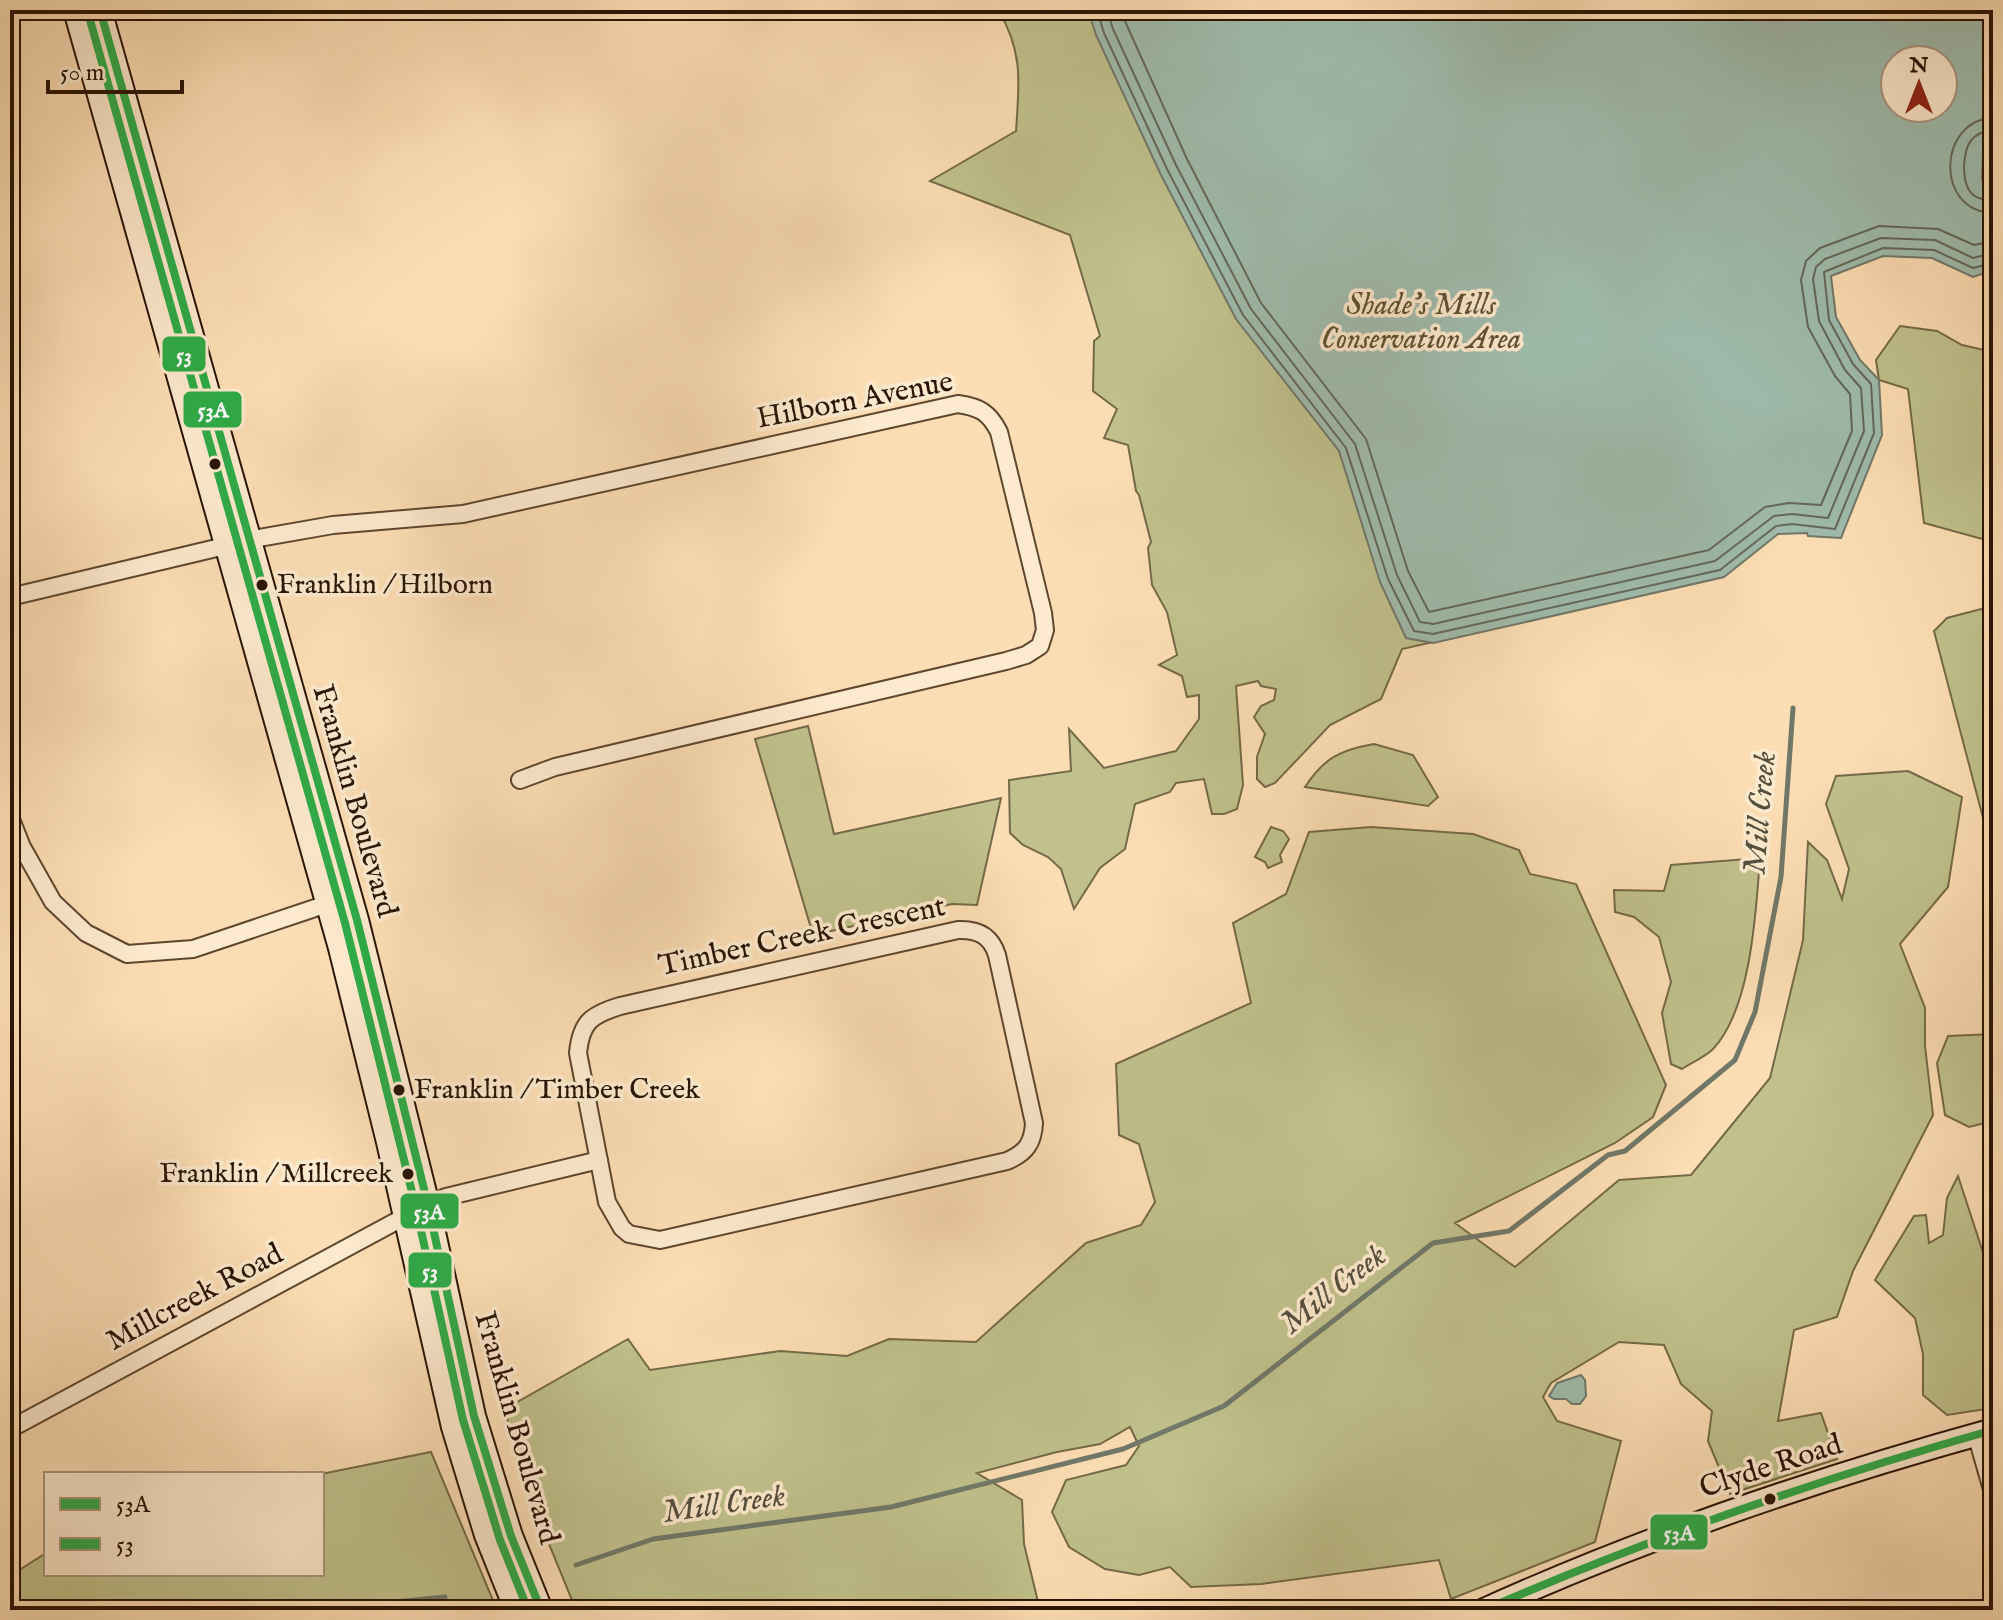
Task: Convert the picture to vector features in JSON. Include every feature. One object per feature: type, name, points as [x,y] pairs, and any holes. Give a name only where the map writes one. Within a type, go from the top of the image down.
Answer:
[{"type":"main road","name":"Franklin Boulevard","points":[[75,10],[327,904],[406,1216],[453,1427],[486,1535],[516,1610]]},
{"type":"main road","name":"Franklin Boulevard","points":[[100,10],[357,920],[428,1205],[474,1416],[511,1536],[541,1610]]},
{"type":"main road","name":"Clyde Road","points":[[1484,1610],[1679,1529],[1817,1482],[1984,1432]]},
{"type":"street","name":"Hilborn Avenue","points":[[248,540],[333,525],[463,514],[958,404],[977,407],[991,416],[999,432],[1043,613],[1045,630],[1040,646],[1026,655],[1006,661],[570,763],[520,780]]},
{"type":"street","points":[[10,597],[225,546]]},
{"type":"street","points":[[10,817],[22,847],[53,902],[86,933],[127,954],[193,949],[327,904]]},
{"type":"street","name":"Timber Creek Crescent","points":[[958,930],[982,934],[993,943],[1034,1123],[1030,1144],[1020,1155],[1007,1161],[660,1240],[629,1234],[622,1228],[607,1202],[599,1160],[578,1053],[580,1036],[588,1021],[603,1012],[958,930]]},
{"type":"street","points":[[428,1205],[446,1197],[599,1160]]},
{"type":"street","name":"Millcreek Road","points":[[10,1429],[406,1216]]},
{"type":"street","points":[[1984,1432],[1993,1493]]},
{"type":"green space","name":"Shade’s Mills Conservation Area","points":[[998,10],[1993,10],[1993,206],[1847,219],[1724,577],[1402,649],[1381,699],[1330,725],[1275,783],[1265,787],[1257,779],[1257,757],[1265,734],[1254,717],[1261,706],[1274,700],[1276,689],[1261,686],[1258,681],[1236,686],[1243,785],[1237,809],[1212,814],[1204,779],[1176,783],[1170,792],[1135,804],[1125,849],[1100,868],[1074,909],[1061,869],[1010,833],[1009,780],[1071,771],[1069,729],[1104,768],[1176,751],[1199,719],[1199,695],[1187,697],[1182,676],[1159,665],[1177,655],[1167,612],[1152,585],[1148,548],[1151,542],[1136,491],[1128,445],[1104,438],[1117,409],[1093,391],[1094,341],[1100,336],[1070,235],[930,181],[1016,131],[1018,69],[1012,40]]},
{"type":"green space","points":[[1900,326],[1937,331],[1962,345],[1993,352],[1993,542],[1924,523],[1908,389],[1879,380],[1876,360]]},
{"type":"green space","points":[[1981,609],[1993,613],[1993,856],[1934,631],[1947,618]]},
{"type":"green space","points":[[808,726],[834,834],[1001,798],[977,905],[952,904],[813,935],[755,739]]},
{"type":"green space","points":[[1374,744],[1413,755],[1438,797],[1428,806],[1305,787],[1319,769],[1334,757]]},
{"type":"green space","points":[[1908,771],[1962,797],[1948,887],[1900,944],[1925,1008],[1925,1046],[1933,1115],[1853,1271],[1837,1317],[1794,1330],[1778,1421],[1821,1413],[1837,1459],[1730,1494],[1708,1441],[1712,1411],[1681,1384],[1664,1345],[1619,1342],[1551,1383],[1543,1397],[1557,1421],[1621,1441],[1595,1542],[1451,1599],[1439,1560],[1261,1584],[1191,1587],[1170,1567],[1139,1575],[1105,1569],[1069,1547],[1052,1512],[1066,1480],[1126,1465],[1139,1446],[1130,1427],[1100,1444],[977,1473],[1022,1500],[1024,1544],[1040,1610],[576,1610],[520,1473],[505,1409],[628,1339],[650,1370],[780,1351],[847,1356],[889,1339],[976,1342],[1086,1243],[1141,1225],[1155,1202],[1139,1144],[1119,1135],[1116,1064],[1251,1003],[1233,923],[1286,894],[1309,832],[1371,827],[1473,834],[1519,850],[1530,874],[1576,884],[1666,1085],[1653,1117],[1615,1143],[1455,1223],[1515,1267],[1619,1180],[1691,1175],[1770,1078],[1803,940],[1808,842],[1827,860],[1842,899],[1849,869],[1826,804],[1836,776]]},
{"type":"green space","points":[[1271,827],[1283,831],[1289,839],[1280,855],[1282,862],[1268,868],[1265,862],[1255,857]]},
{"type":"green space","points":[[1760,858],[1749,959],[1736,1010],[1726,1032],[1713,1049],[1682,1069],[1671,1064],[1662,1013],[1671,982],[1659,937],[1634,917],[1615,912],[1614,890],[1664,891],[1671,865]]},
{"type":"green space","points":[[1993,1034],[1993,1121],[1969,1127],[1945,1115],[1937,1063],[1948,1036]]},
{"type":"green space","points":[[1958,1176],[1993,1283],[1993,1408],[1947,1415],[1923,1395],[1923,1354],[1915,1318],[1875,1280],[1914,1216],[1926,1215],[1929,1243],[1943,1235],[1947,1198]]},
{"type":"green space","points":[[431,1452],[497,1610],[10,1610],[10,1576],[44,1554],[44,1576],[324,1576],[324,1473]]},
{"type":"water","name":"Shade’s Mills Conservation Area","points":[[1088,10],[1993,10],[1993,147],[1983,153],[1982,180],[1993,184],[1993,270],[1973,277],[1932,258],[1883,256],[1831,276],[1836,317],[1860,360],[1879,380],[1882,435],[1841,538],[1808,536],[1807,533],[1778,534],[1724,577],[1433,643],[1406,638],[1380,582],[1339,451],[1236,319],[1160,173],[1096,35]]},
{"type":"water","points":[[1581,1375],[1585,1380],[1586,1396],[1580,1404],[1549,1396],[1557,1383]]},
{"type":"waterway","name":"Mill Creek","points":[[576,1565],[653,1539],[891,1507],[1123,1449],[1224,1406],[1433,1243],[1509,1231],[1608,1155],[1625,1151],[1735,1060],[1755,1012],[1781,877],[1793,708]]},
{"type":"waterway","name":"Mill Creek","points":[[316,1610],[445,1597]]},
{"type":"transit line","name":"53A","points":[[100,10],[357,920],[428,1205],[474,1416],[511,1536],[541,1610]]},
{"type":"transit line","name":"53","points":[[88,13],[345,923],[416,1208],[463,1420],[500,1540],[528,1610]]},
{"type":"transit line","name":"53A","points":[[1484,1610],[1609,1558],[1736,1511],[1993,1430]]},
{"type":"place","name":"Franklin / Hilborn","points":[[262,585]]},
{"type":"place","name":"Franklin / Timber Creek","points":[[399,1090]]},
{"type":"place","name":"Franklin / Millcreek","points":[[408,1174]]}]
